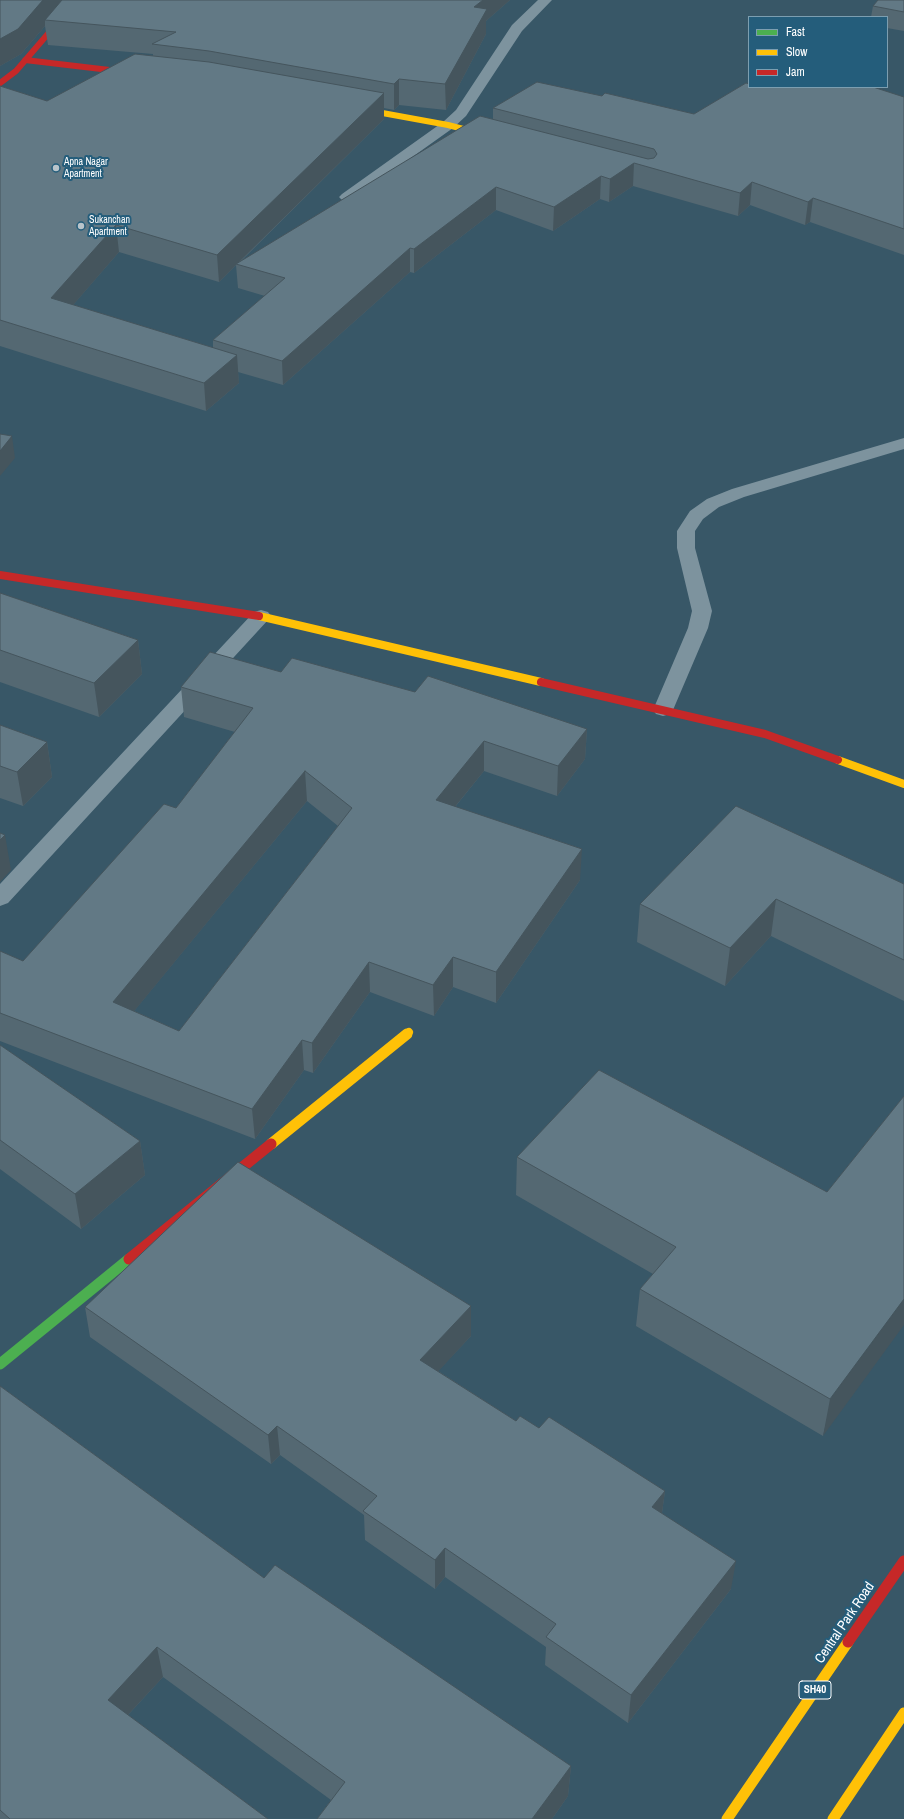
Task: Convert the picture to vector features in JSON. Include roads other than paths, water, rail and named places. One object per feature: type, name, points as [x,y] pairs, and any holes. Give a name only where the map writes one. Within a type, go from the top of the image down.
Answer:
[{"type":"street","points":[[0,83],[16,71],[77,0]]},
{"type":"street","points":[[347,197],[448,125],[460,113],[517,28],[545,0]]},
{"type":"street","points":[[25,60],[147,74]]},
{"type":"street","points":[[349,107],[448,125],[502,139]]},
{"type":"street","points":[[663,710],[698,628],[702,611],[700,598],[686,548],[686,531],[696,515],[713,503],[738,493],[904,443]]},
{"type":"street","points":[[0,575],[261,616],[765,734],[904,784]]},
{"type":"street","points":[[0,898],[261,616]]},
{"type":"street","points":[[0,1364],[409,1032]]},
{"type":"street","name":"Central Park Road","points":[[727,1819],[904,1561]]},
{"type":"street","points":[[833,1819],[904,1713]]},
{"type":"place","name":"Apna Nagar Apartment","points":[[56,168]]},
{"type":"place","name":"Sukanchan Apartment","points":[[81,226]]}]
